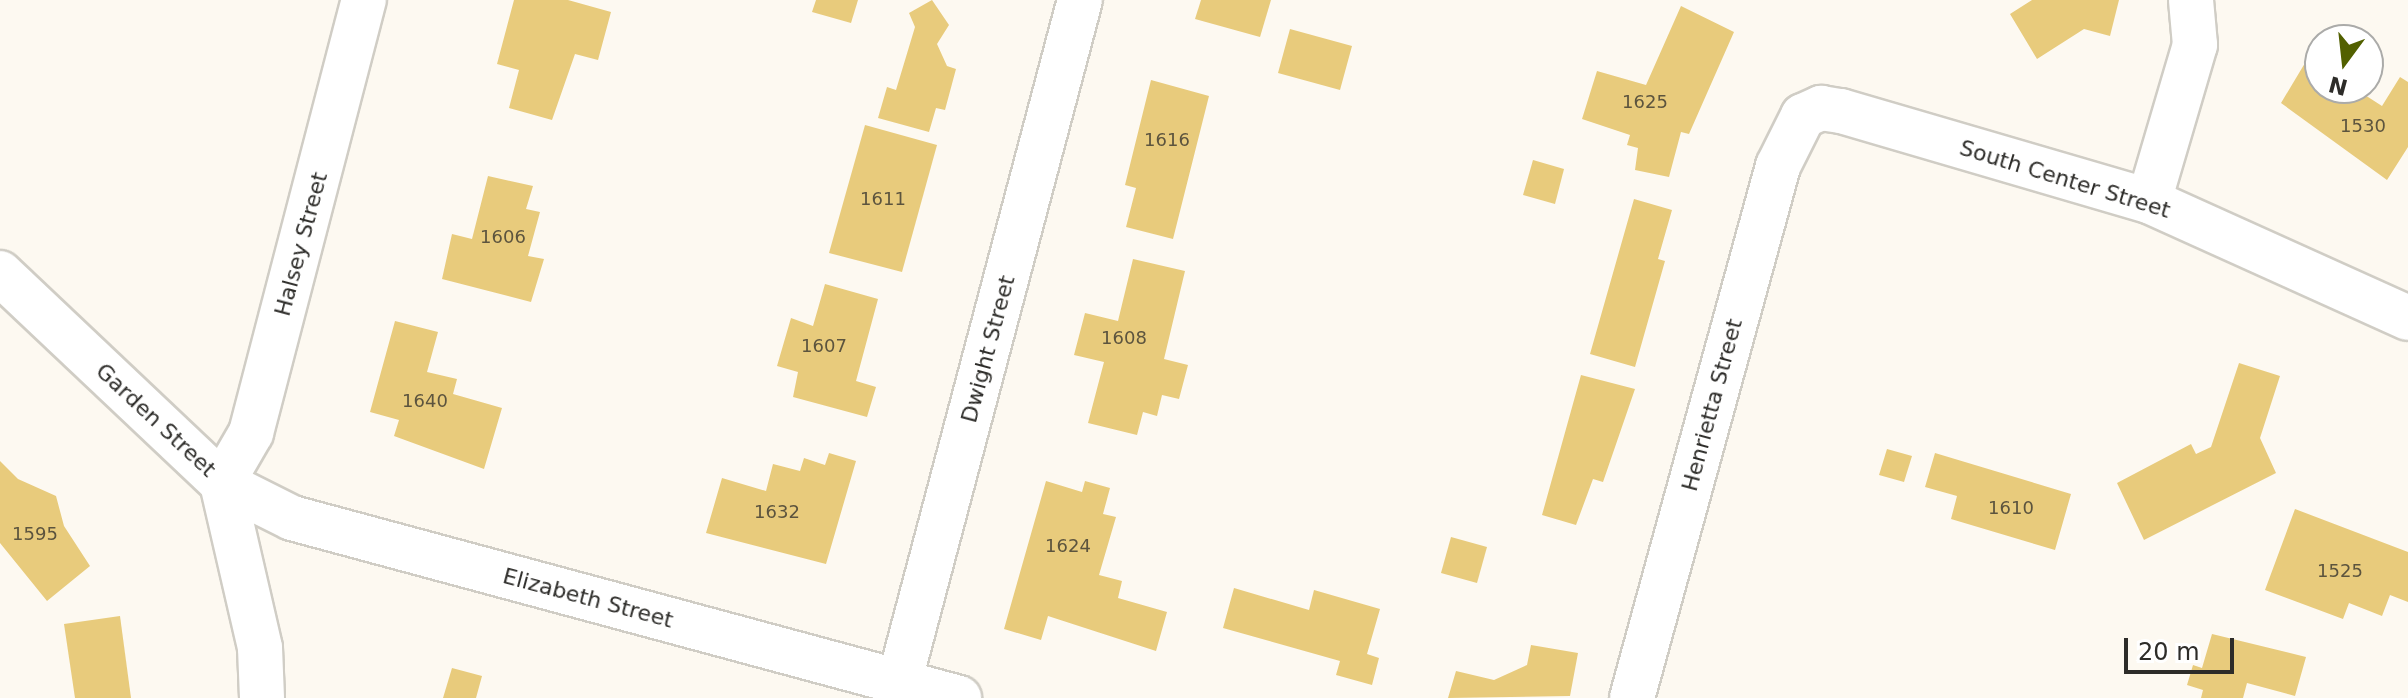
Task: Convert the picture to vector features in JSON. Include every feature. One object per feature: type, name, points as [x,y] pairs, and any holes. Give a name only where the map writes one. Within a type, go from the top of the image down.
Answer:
[{"type":"street","name":"Dwight Street","points":[[897,690],[1080,0]]},
{"type":"street","points":[[2149,201],[2195,45],[2191,0]]},
{"type":"street","name":"Halsey Street","points":[[222,483],[251,433],[353,9]]},
{"type":"street","name":"South Center Street","points":[[1803,116],[1821,108],[1841,111],[2149,201],[2408,318]]},
{"type":"street","name":"Henrietta Street","points":[[1632,698],[1778,166],[1803,116]]},
{"type":"street","name":"Garden Street","points":[[0,273],[222,483],[260,648],[262,698]]},
{"type":"street","name":"Elizabeth Street","points":[[222,483],[292,518],[897,690],[959,698]]},
{"type":"building","points":[[514,0],[568,0],[611,12],[598,60],[575,54],[552,120],[509,108],[519,70],[497,64]]},
{"type":"building","points":[[816,0],[858,0],[851,23],[812,12]]},
{"type":"building","points":[[932,0],[949,25],[937,44],[947,66],[956,69],[945,110],[936,108],[929,132],[878,118],[887,87],[896,90],[915,27],[909,13]]},
{"type":"building","points":[[1201,0],[1271,0],[1260,37],[1195,19]]},
{"type":"building","points":[[2032,0],[2119,0],[2110,36],[2084,29],[2037,59],[2010,14]]},
{"type":"building","points":[[1681,6],[1734,32],[1689,134],[1681,132],[1669,177],[1635,170],[1638,148],[1627,145],[1630,135],[1582,119],[1597,71],[1646,85]]},
{"type":"building","points":[[1290,29],[1352,46],[1340,90],[1278,73]]},
{"type":"building","points":[[2304,65],[2304,104],[2382,106],[2400,77],[2408,82],[2408,147],[2387,180],[2281,103]]},
{"type":"building","points":[[1151,80],[1209,96],[1173,239],[1126,227],[1136,188],[1125,185]]},
{"type":"building","points":[[865,125],[937,145],[902,272],[829,253]]},
{"type":"building","points":[[1533,160],[1564,169],[1555,204],[1523,195]]},
{"type":"building","points":[[488,176],[533,186],[526,209],[540,212],[528,256],[544,259],[531,302],[442,279],[452,234],[472,239]]},
{"type":"building","points":[[1634,199],[1672,210],[1658,259],[1665,261],[1635,367],[1590,354]]},
{"type":"building","points":[[1133,259],[1185,271],[1164,359],[1188,365],[1179,399],[1162,395],[1157,416],[1143,412],[1137,435],[1088,423],[1104,362],[1074,355],[1085,313],[1118,321]]},
{"type":"building","points":[[825,284],[878,299],[856,381],[876,387],[867,417],[793,397],[798,372],[777,366],[791,318],[813,326]]},
{"type":"building","points":[[395,321],[438,332],[427,372],[457,379],[453,394],[502,408],[484,469],[394,436],[399,420],[370,412]]},
{"type":"building","points":[[2239,363],[2280,376],[2260,438],[2276,473],[2144,540],[2117,483],[2191,444],[2196,454],[2211,447]]},
{"type":"building","points":[[1581,375],[1635,389],[1603,482],[1593,479],[1576,525],[1542,515]]},
{"type":"building","points":[[1887,449],[1912,456],[1904,482],[1879,475]]},
{"type":"building","points":[[829,453],[856,461],[826,564],[706,533],[722,478],[766,491],[773,464],[800,471],[804,458],[825,465]]},
{"type":"building","points":[[1935,453],[2071,494],[2055,550],[1951,519],[1957,496],[1925,487]]},
{"type":"building","points":[[0,461],[18,479],[56,496],[64,526],[90,566],[47,601],[0,543]]},
{"type":"building","points":[[1046,481],[1082,492],[1085,481],[1110,488],[1103,514],[1116,517],[1099,575],[1122,581],[1118,598],[1167,612],[1156,651],[1048,616],[1041,640],[1004,629]]},
{"type":"building","points":[[2295,509],[2408,552],[2408,602],[2390,595],[2382,616],[2349,603],[2343,619],[2265,590]]},
{"type":"building","points":[[1451,537],[1487,547],[1477,583],[1441,573]]},
{"type":"building","points":[[1234,588],[1309,610],[1314,590],[1380,609],[1367,654],[1379,658],[1372,685],[1336,675],[1340,661],[1223,628]]},
{"type":"building","points":[[120,616],[131,698],[75,698],[64,624]]},
{"type":"building","points":[[2212,634],[2306,657],[2295,696],[2247,683],[2243,698],[2201,698],[2203,690],[2187,685],[2193,665],[2202,668]]},
{"type":"building","points":[[1531,645],[1578,653],[1570,696],[1448,698],[1456,671],[1494,680],[1527,665]]},
{"type":"building","points":[[452,668],[482,676],[476,698],[443,698]]}]
